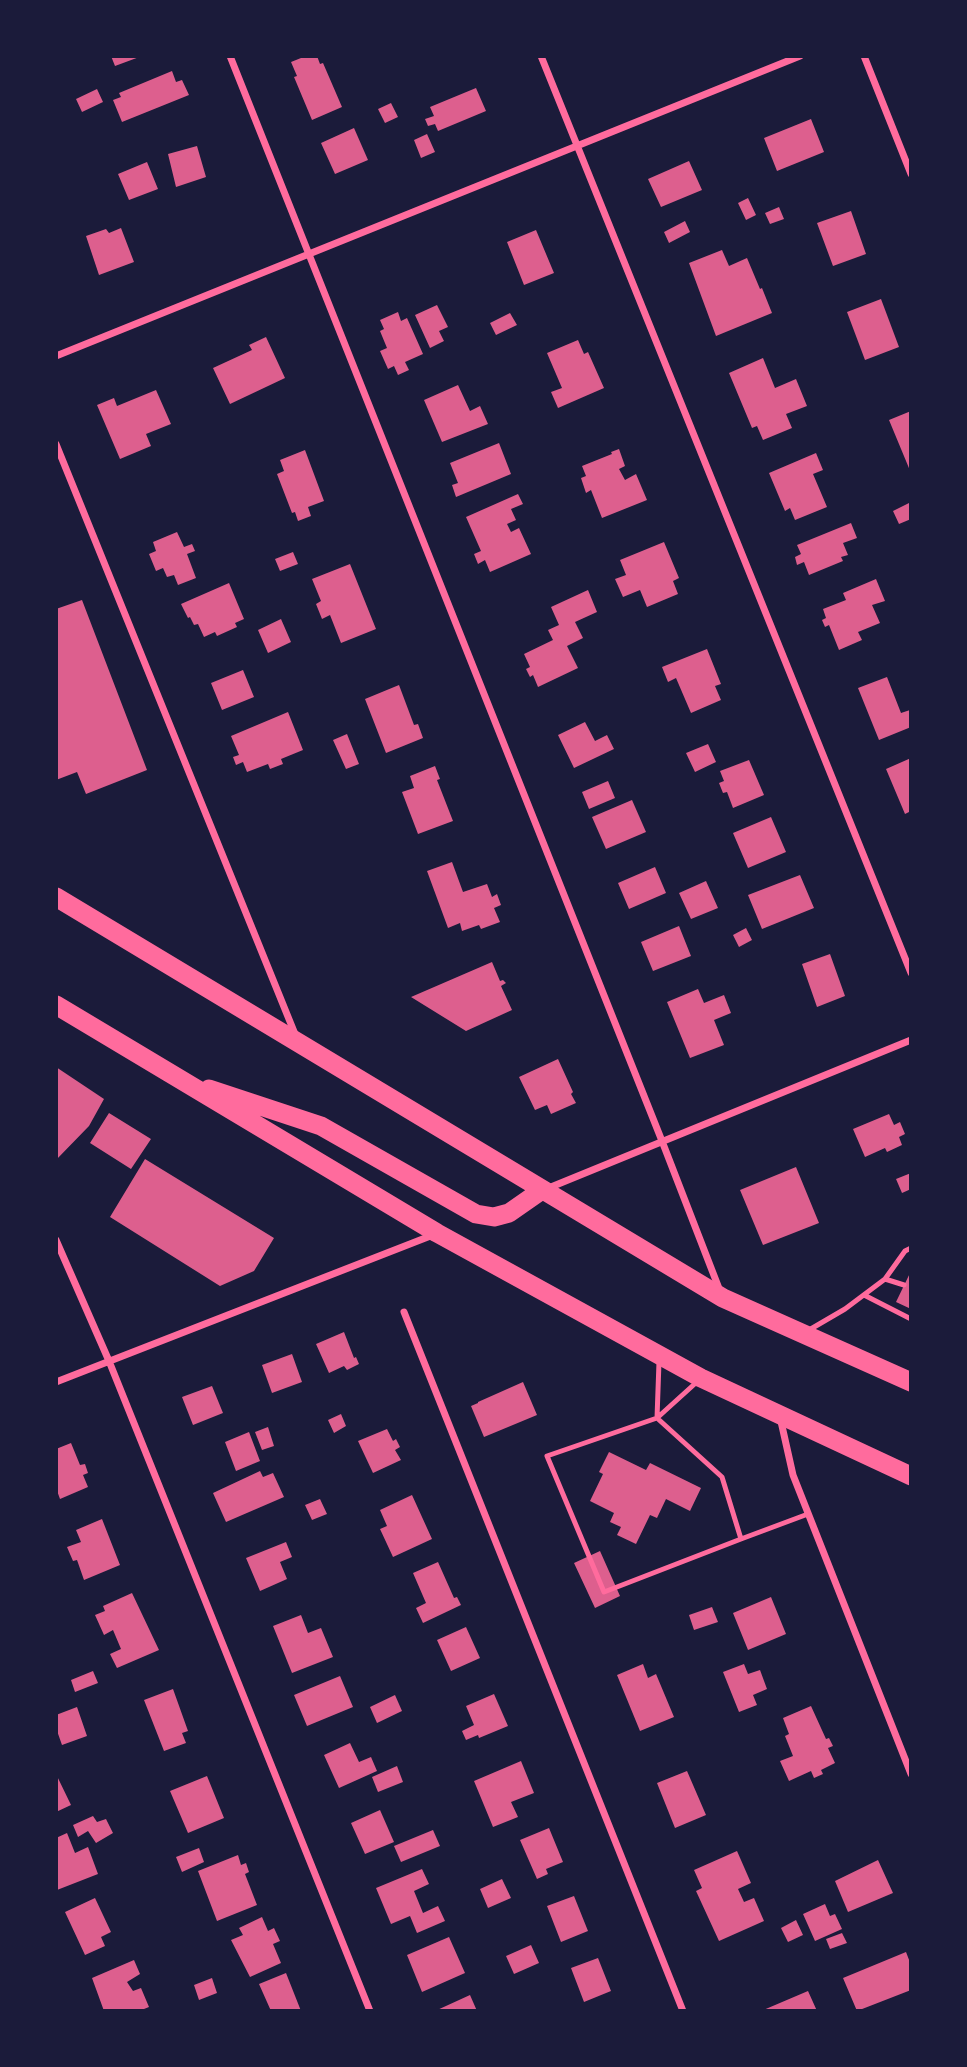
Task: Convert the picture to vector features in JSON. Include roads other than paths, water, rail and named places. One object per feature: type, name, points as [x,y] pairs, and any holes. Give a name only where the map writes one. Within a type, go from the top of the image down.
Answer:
[{"type":"highway","points":[[56,897],[723,1298],[911,1381]]},
{"type":"highway","points":[[56,1005],[437,1233],[701,1378],[911,1476]]},
{"type":"highway","points":[[175,1078],[321,1126],[476,1214],[495,1217],[509,1213],[542,1190]]},
{"type":"street","points":[[230,56],[723,1298]]},
{"type":"street","points":[[541,56],[911,972]]},
{"type":"street","points":[[56,356],[800,56]]},
{"type":"street","points":[[864,56],[911,174]]},
{"type":"street","points":[[56,444],[299,1043]]},
{"type":"street","points":[[542,1190],[911,1040]]},
{"type":"street","points":[[56,1382],[437,1233]]},
{"type":"street","points":[[56,1240],[109,1361],[370,2011]]},
{"type":"street","points":[[404,1312],[683,2011]]},
{"type":"street","points":[[780,1415],[793,1475],[911,1774]]},
{"type":"lane","points":[[803,1334],[885,1279],[905,1251],[911,1248]]},
{"type":"lane","points":[[885,1279],[904,1285]]},
{"type":"lane","points":[[864,1295],[911,1319]]},
{"type":"lane","points":[[657,1418],[660,1355]]},
{"type":"lane","points":[[701,1378],[657,1418],[547,1455],[604,1592],[808,1514]]},
{"type":"lane","points":[[657,1418],[722,1477],[741,1539]]}]
